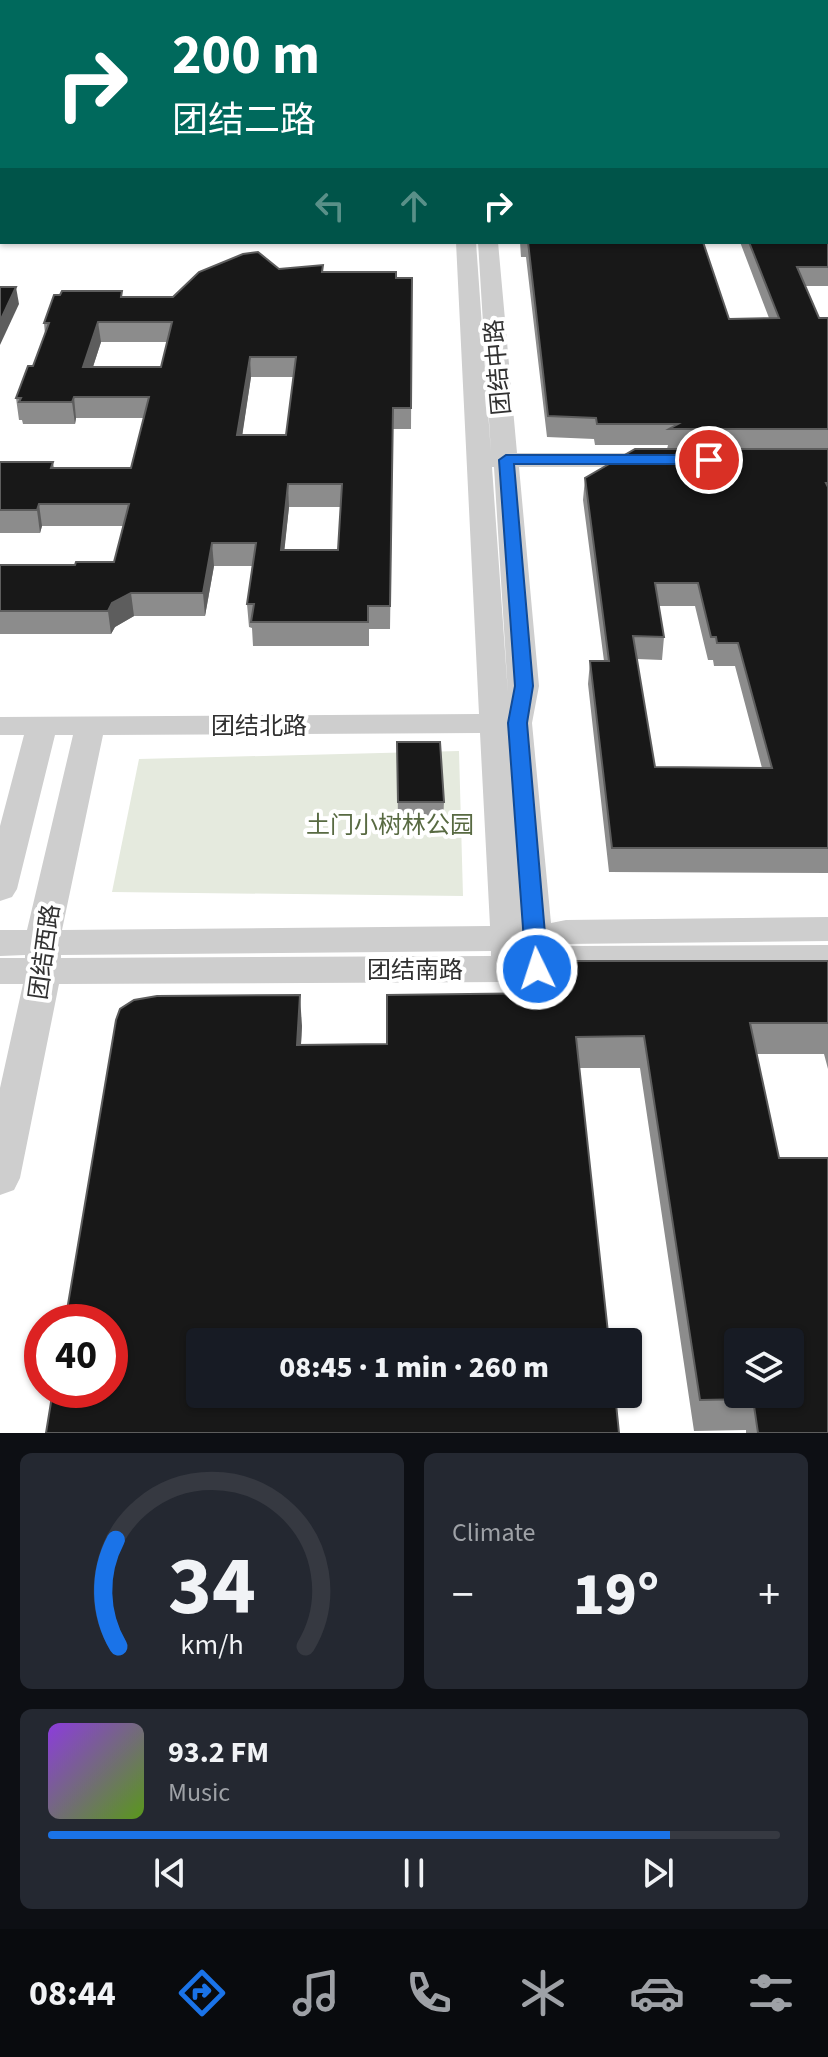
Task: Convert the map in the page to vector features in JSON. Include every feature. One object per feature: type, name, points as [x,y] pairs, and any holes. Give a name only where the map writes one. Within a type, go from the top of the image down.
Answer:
[{"type":"street","name":"团结中路","points":[[466,244],[524,686],[506,723],[522,954]]},
{"type":"street","name":"团结中路","points":[[488,244],[493,460]]},
{"type":"street","points":[[493,460],[687,460]]},
{"type":"street","name":"团结北路","points":[[0,726],[506,723]]},
{"type":"street","points":[[0,889],[42,726]]},
{"type":"street","name":"团结西路","points":[[0,1178],[90,727]]},
{"type":"street","name":"团结南路","points":[[522,954],[566,932],[828,929]]},
{"type":"street","name":"团结南路","points":[[0,943],[43,956],[522,954],[570,959],[828,958]]},
{"type":"street","name":"团结南路","points":[[0,971],[43,956]]},
{"type":"green space","name":"土门小树林公园","points":[[459,751],[463,896],[112,892],[139,759]]},
{"type":"building","points":[[528,244],[704,244],[729,319],[779,318],[750,244],[828,244],[828,267],[797,267],[819,318],[828,318],[828,429],[669,429],[678,424],[597,424],[596,418],[548,416]]},
{"type":"building","points":[[258,252],[279,269],[323,265],[322,272],[396,272],[396,278],[412,278],[411,408],[393,408],[390,606],[368,606],[368,622],[251,622],[254,604],[247,604],[256,543],[212,543],[203,593],[131,593],[112,603],[108,611],[0,611],[0,565],[114,562],[129,504],[39,504],[37,510],[0,510],[0,462],[53,462],[51,468],[131,468],[149,397],[74,397],[72,402],[19,402],[21,398],[16,398],[28,366],[33,366],[49,323],[44,323],[54,295],[60,295],[62,291],[122,291],[121,297],[173,297],[199,272],[243,254]],"holes":[[[98,322],[172,322],[161,367],[83,367]],[[250,357],[296,357],[286,435],[237,435]],[[288,484],[342,484],[338,550],[281,550]]]},
{"type":"building","points":[[0,287],[16,287],[0,321]]},
{"type":"building","points":[[635,449],[828,449],[828,848],[612,848],[590,661],[609,661],[585,478]],"holes":[[[655,583],[698,583],[711,637],[716,637],[717,643],[738,643],[772,768],[655,767],[633,636],[664,637]]]},
{"type":"building","points":[[397,742],[440,742],[444,802],[398,802]]},
{"type":"building","points":[[552,961],[828,961],[828,1023],[750,1023],[779,1158],[828,1158],[828,1433],[758,1433],[754,1408],[804,1408],[804,1328],[724,1328],[724,1400],[700,1400],[644,1036],[576,1037],[607,1328],[186,1328],[186,1408],[616,1408],[619,1433],[46,1433],[50,1408],[128,1408],[128,1304],[68,1304],[120,1009],[134,1000],[157,996],[300,995],[297,1045],[387,1044],[387,995],[555,993]]},
{"type":"route","points":[[537,969],[517,723],[524,686],[506,460],[709,460]]}]
